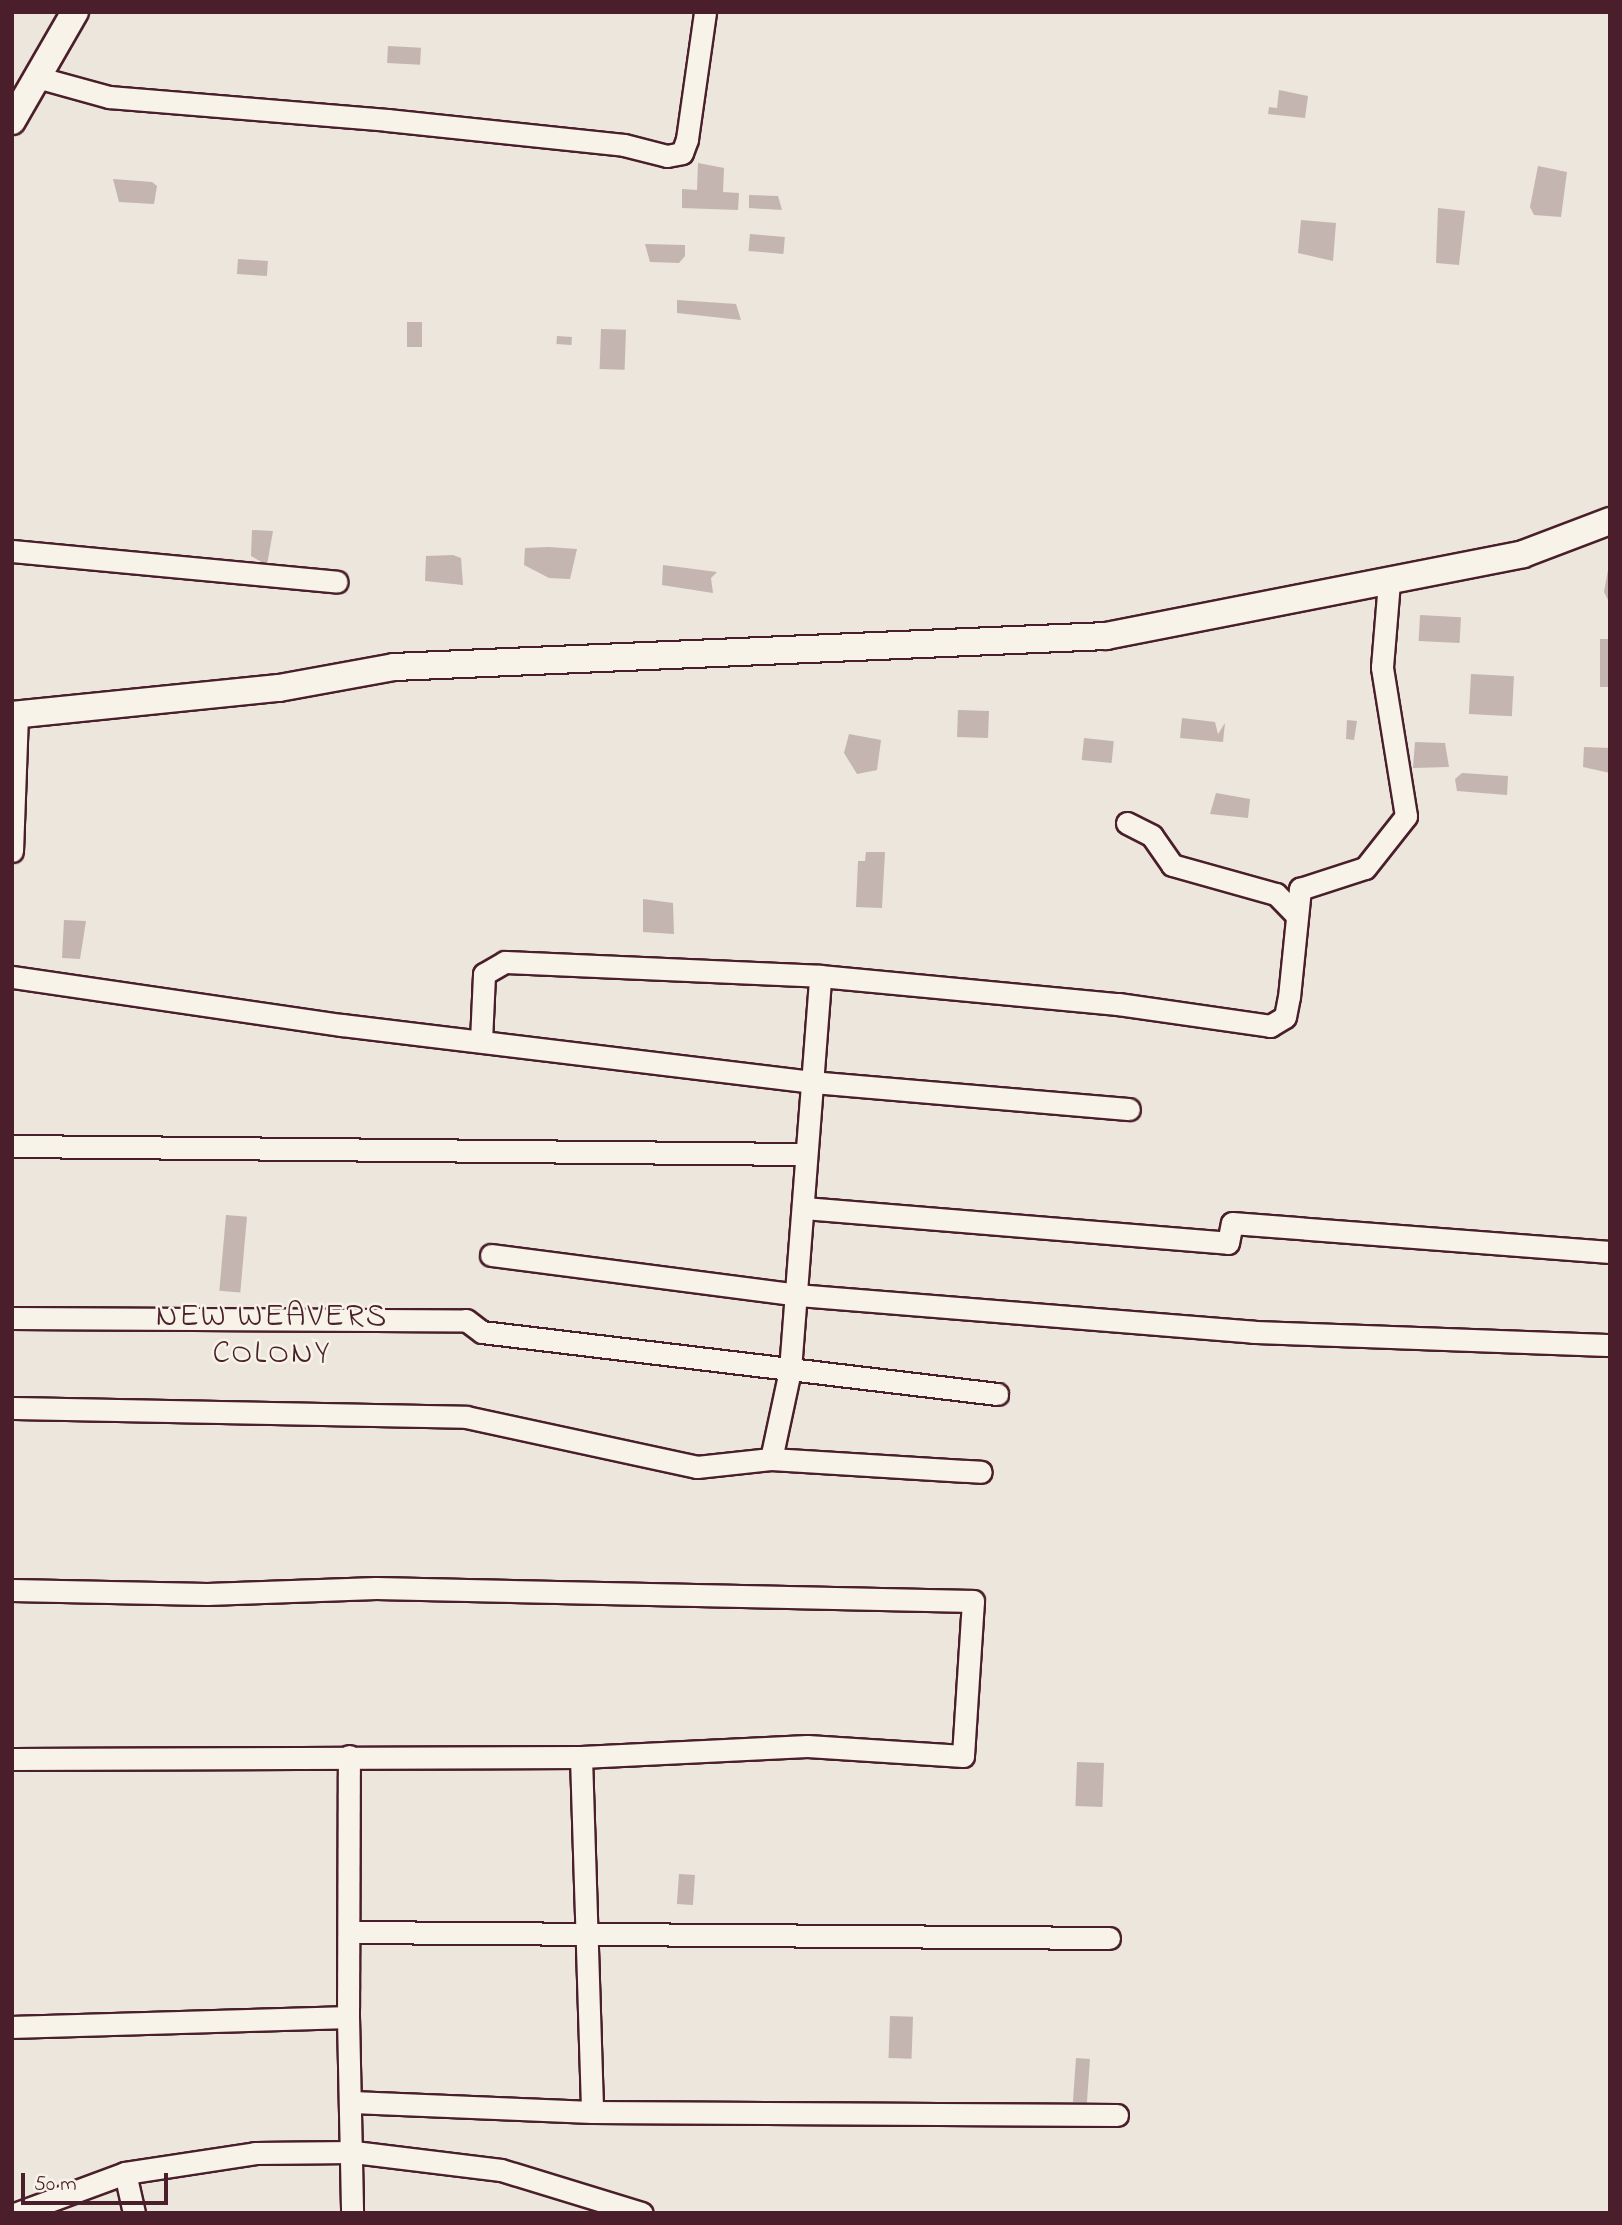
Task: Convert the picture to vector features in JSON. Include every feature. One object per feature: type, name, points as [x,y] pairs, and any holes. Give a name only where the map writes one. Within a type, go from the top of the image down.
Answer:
[{"type":"main road","points":[[12,121],[40,78],[75,12]]},
{"type":"main road","points":[[15,715],[279,688],[394,667],[1106,636],[1522,554],[1610,521]]},
{"type":"street","points":[[40,78],[109,97],[387,120],[624,145],[667,156],[682,153],[687,139],[705,12]]},
{"type":"street","points":[[12,551],[337,582]]},
{"type":"street","points":[[481,1041],[484,974],[505,962],[820,976],[1118,1003],[1270,1027],[1287,1007],[1300,889],[1365,868],[1406,816],[1382,667],[1383,591],[1389,582]]},
{"type":"street","points":[[12,851],[15,715]]},
{"type":"street","points":[[1127,823],[1152,836],[1172,865],[1276,894],[1297,916]]},
{"type":"street","points":[[12,976],[481,1041],[812,1082],[1129,1109]]},
{"type":"street","points":[[771,1459],[790,1370],[820,976]]},
{"type":"street","points":[[12,1146],[806,1154]]},
{"type":"street","points":[[804,1208],[1228,1243],[1232,1223],[1610,1252]]},
{"type":"street","points":[[491,1255],[797,1295],[1253,1332],[1610,1345]]},
{"type":"street","points":[[12,1318],[466,1320],[482,1332],[997,1394]]},
{"type":"street","points":[[12,1408],[466,1417],[697,1467],[771,1459],[981,1472]]},
{"type":"street","points":[[12,1590],[206,1594],[376,1588],[973,1601],[963,1756],[807,1746],[581,1758],[349,1756],[12,1759]]},
{"type":"street","points":[[349,1756],[348,2017],[354,2152],[352,2213]]},
{"type":"street","points":[[581,1758],[590,1933],[592,2112]]},
{"type":"street","points":[[349,1932],[1109,1938]]},
{"type":"street","points":[[12,2028],[348,2017]]},
{"type":"street","points":[[352,2102],[592,2112],[1116,2115]]},
{"type":"street","points":[[21,2211],[125,2173],[255,2153],[354,2152],[501,2170],[642,2213]]},
{"type":"street","points":[[125,2173],[134,2213]]},
{"type":"building","points":[[388,46],[421,48],[420,65],[387,63]]},
{"type":"building","points":[[1279,90],[1308,96],[1305,118],[1268,114],[1269,107],[1277,108]]},
{"type":"building","points":[[698,163],[724,168],[723,192],[739,193],[738,210],[682,208],[682,189],[697,190]]},
{"type":"building","points":[[1538,166],[1567,172],[1561,217],[1534,215],[1530,207]]},
{"type":"building","points":[[113,179],[152,182],[157,186],[154,204],[119,202]]},
{"type":"building","points":[[749,195],[778,196],[782,210],[749,208]]},
{"type":"building","points":[[1438,208],[1465,211],[1459,265],[1436,263]]},
{"type":"building","points":[[1301,220],[1336,223],[1333,261],[1298,253]]},
{"type":"building","points":[[750,234],[785,237],[783,254],[749,251]]},
{"type":"building","points":[[645,244],[685,245],[685,256],[679,263],[650,262]]},
{"type":"building","points":[[238,259],[268,261],[267,276],[237,274]]},
{"type":"building","points":[[677,300],[736,304],[741,320],[677,313]]},
{"type":"building","points":[[407,322],[422,322],[422,347],[407,347]]},
{"type":"building","points":[[601,329],[626,330],[625,370],[600,369]]},
{"type":"building","points":[[557,336],[572,337],[571,345],[556,344]]},
{"type":"building","points":[[252,530],[273,531],[267,565],[251,556]]},
{"type":"building","points":[[525,548],[577,549],[570,579],[549,578],[524,565]]},
{"type":"building","points":[[453,555],[461,558],[463,585],[425,581],[426,556]]},
{"type":"building","points":[[663,565],[717,572],[711,578],[713,593],[662,585]]},
{"type":"building","points":[[1610,570],[1610,604],[1604,592]]},
{"type":"building","points":[[1420,615],[1461,617],[1460,643],[1419,641]]},
{"type":"building","points":[[1600,639],[1610,639],[1610,687],[1600,687]]},
{"type":"building","points":[[1471,674],[1514,676],[1512,716],[1469,714]]},
{"type":"building","points":[[958,710],[989,711],[988,738],[957,737]]},
{"type":"building","points":[[1182,718],[1215,722],[1218,734],[1225,723],[1223,742],[1180,738]]},
{"type":"building","points":[[1347,720],[1357,721],[1354,740],[1346,739]]},
{"type":"building","points":[[849,734],[881,740],[877,770],[857,774],[844,753]]},
{"type":"building","points":[[1084,738],[1114,741],[1112,763],[1082,760]]},
{"type":"building","points":[[1415,742],[1445,743],[1449,767],[1413,768]]},
{"type":"building","points":[[1584,747],[1610,748],[1610,773],[1583,767]]},
{"type":"building","points":[[1462,773],[1508,776],[1507,795],[1457,791],[1455,779]]},
{"type":"building","points":[[1216,793],[1250,799],[1248,818],[1210,814]]},
{"type":"building","points":[[866,852],[885,852],[882,908],[856,907],[858,861],[865,861]]},
{"type":"building","points":[[643,899],[673,903],[674,934],[643,932]]},
{"type":"building","points":[[64,920],[86,921],[80,959],[62,958]]},
{"type":"building","points":[[226,1215],[247,1217],[240,1293],[219,1291]]},
{"type":"building","points":[[1077,1762],[1104,1763],[1102,1807],[1075,1806]]},
{"type":"building","points":[[679,1874],[695,1875],[693,1905],[677,1904]]},
{"type":"building","points":[[890,2016],[913,2017],[912,2059],[889,2058]]},
{"type":"building","points":[[1076,2058],[1090,2059],[1087,2103],[1073,2102]]},
{"type":"district","name":"NEW WEAVERS COLONY","points":[[272,1338]]}]
